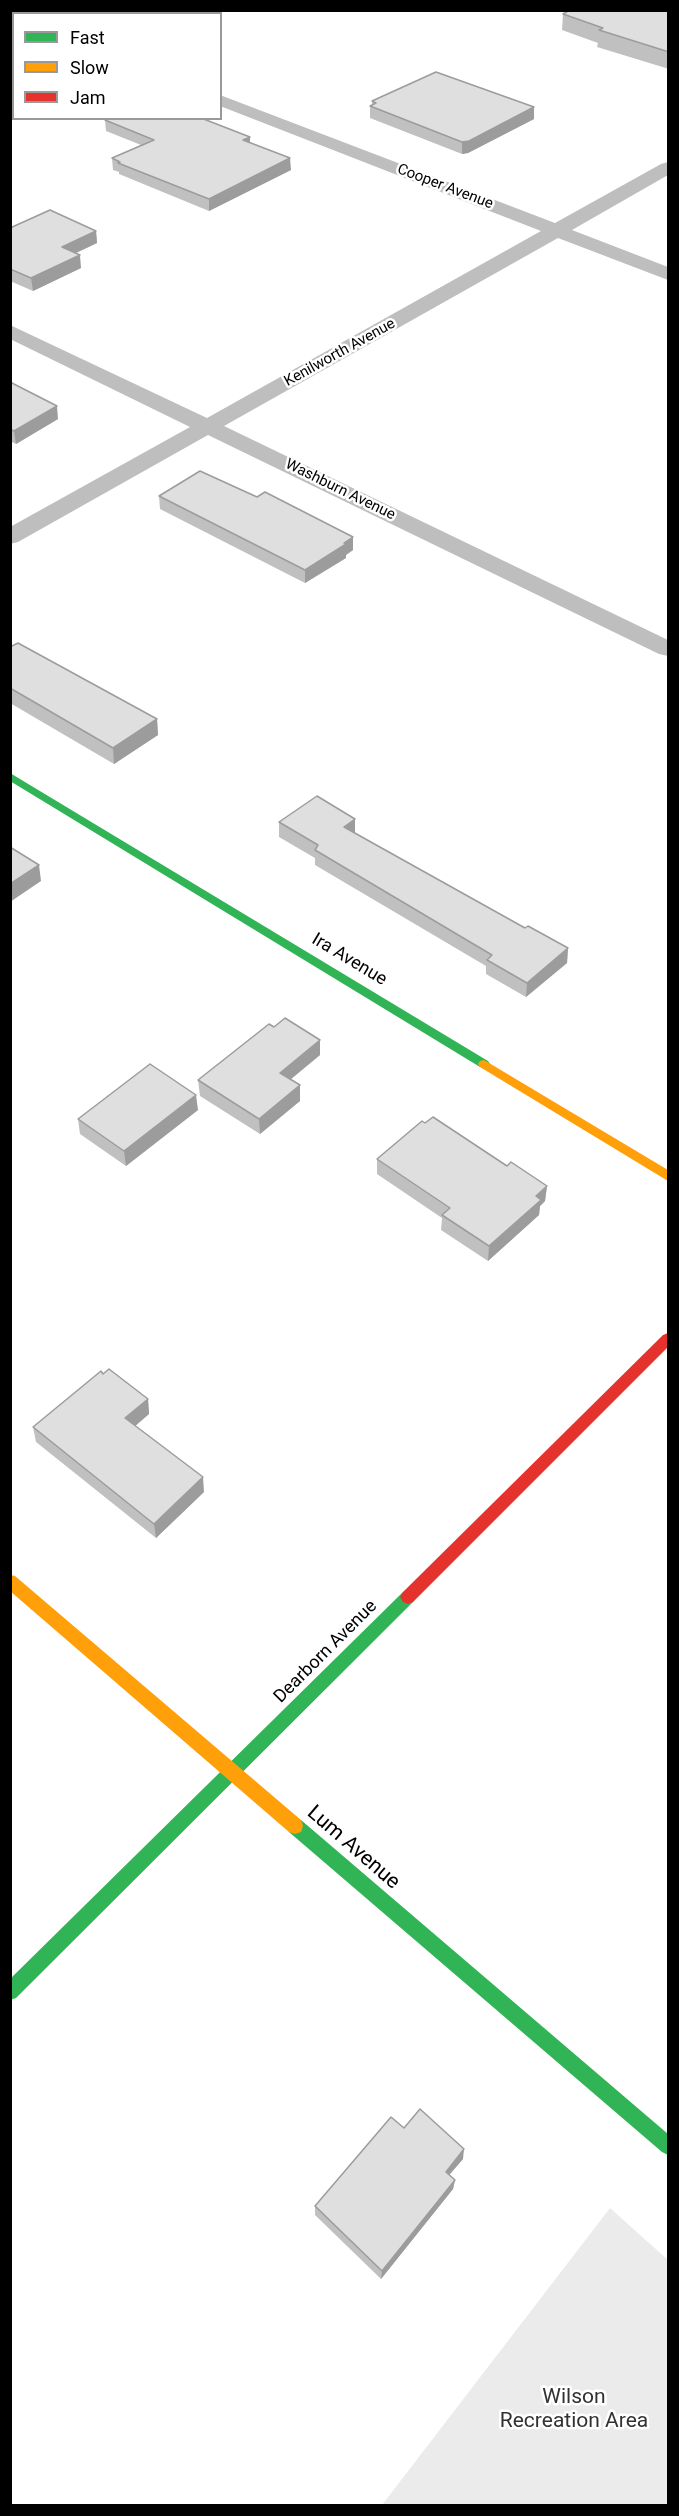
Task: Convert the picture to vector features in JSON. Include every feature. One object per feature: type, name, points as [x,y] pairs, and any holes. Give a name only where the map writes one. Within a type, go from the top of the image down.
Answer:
[{"type":"street","name":"Cooper Avenue","points":[[222,101],[669,274]]},
{"type":"street","name":"Kenilworth Avenue","points":[[10,537],[669,168]]},
{"type":"street","name":"Washburn Avenue","points":[[10,331],[669,649]]},
{"type":"street","name":"Ira Avenue","points":[[10,776],[669,1176]]},
{"type":"street","name":"Dearborn Avenue","points":[[10,1992],[669,1339]]},
{"type":"street","name":"Lum Avenue","points":[[10,1581],[669,2146]]},
{"type":"green space","name":"Wilson Recreation Area","points":[[610,2208],[668,2260],[668,2505],[382,2505]]},
{"type":"building","points":[[570,10],[669,10],[669,52],[599,30],[603,28],[563,14]]},
{"type":"building","points":[[436,72],[534,107],[469,141],[462,142],[370,106],[376,103],[372,101]]},
{"type":"building","points":[[105,120],[206,120],[250,137],[243,140],[290,158],[209,199],[118,163],[120,162],[112,158],[154,140]]},
{"type":"building","points":[[50,210],[96,231],[62,247],[80,255],[31,278],[10,269],[10,228]]},
{"type":"building","points":[[10,382],[57,406],[14,431],[10,429]]},
{"type":"building","points":[[200,471],[257,497],[265,492],[353,537],[344,543],[346,544],[305,570],[159,496]]},
{"type":"building","points":[[18,643],[157,719],[113,748],[10,688],[10,647]]},
{"type":"building","points":[[317,796],[355,819],[344,827],[525,928],[528,926],[568,948],[527,983],[487,960],[492,955],[315,850],[318,845],[279,822]]},
{"type":"building","points":[[10,847],[39,865],[10,884]]},
{"type":"building","points":[[285,1018],[320,1040],[280,1073],[300,1085],[259,1119],[198,1080],[269,1024],[274,1027]]},
{"type":"building","points":[[150,1064],[196,1095],[124,1151],[78,1119]]},
{"type":"building","points":[[433,1117],[507,1166],[511,1162],[547,1186],[536,1196],[541,1200],[489,1246],[442,1215],[450,1208],[377,1159],[422,1121],[425,1123]]},
{"type":"building","points":[[109,1369],[148,1399],[125,1418],[203,1477],[154,1524],[33,1427],[101,1371],[103,1374]]},
{"type":"building","points":[[420,2109],[464,2149],[446,2172],[455,2180],[382,2271],[315,2206],[391,2117],[404,2128]]},
{"type":"traffic: fast","points":[[10,776],[484,1064]]},
{"type":"traffic: fast","points":[[10,1992],[408,1597]]},
{"type":"traffic: fast","points":[[295,1826],[668,2146]]},
{"type":"traffic: slow","points":[[484,1064],[668,1176]]},
{"type":"traffic: slow","points":[[10,1581],[295,1826]]},
{"type":"traffic: jam","points":[[408,1597],[668,1339]]}]
